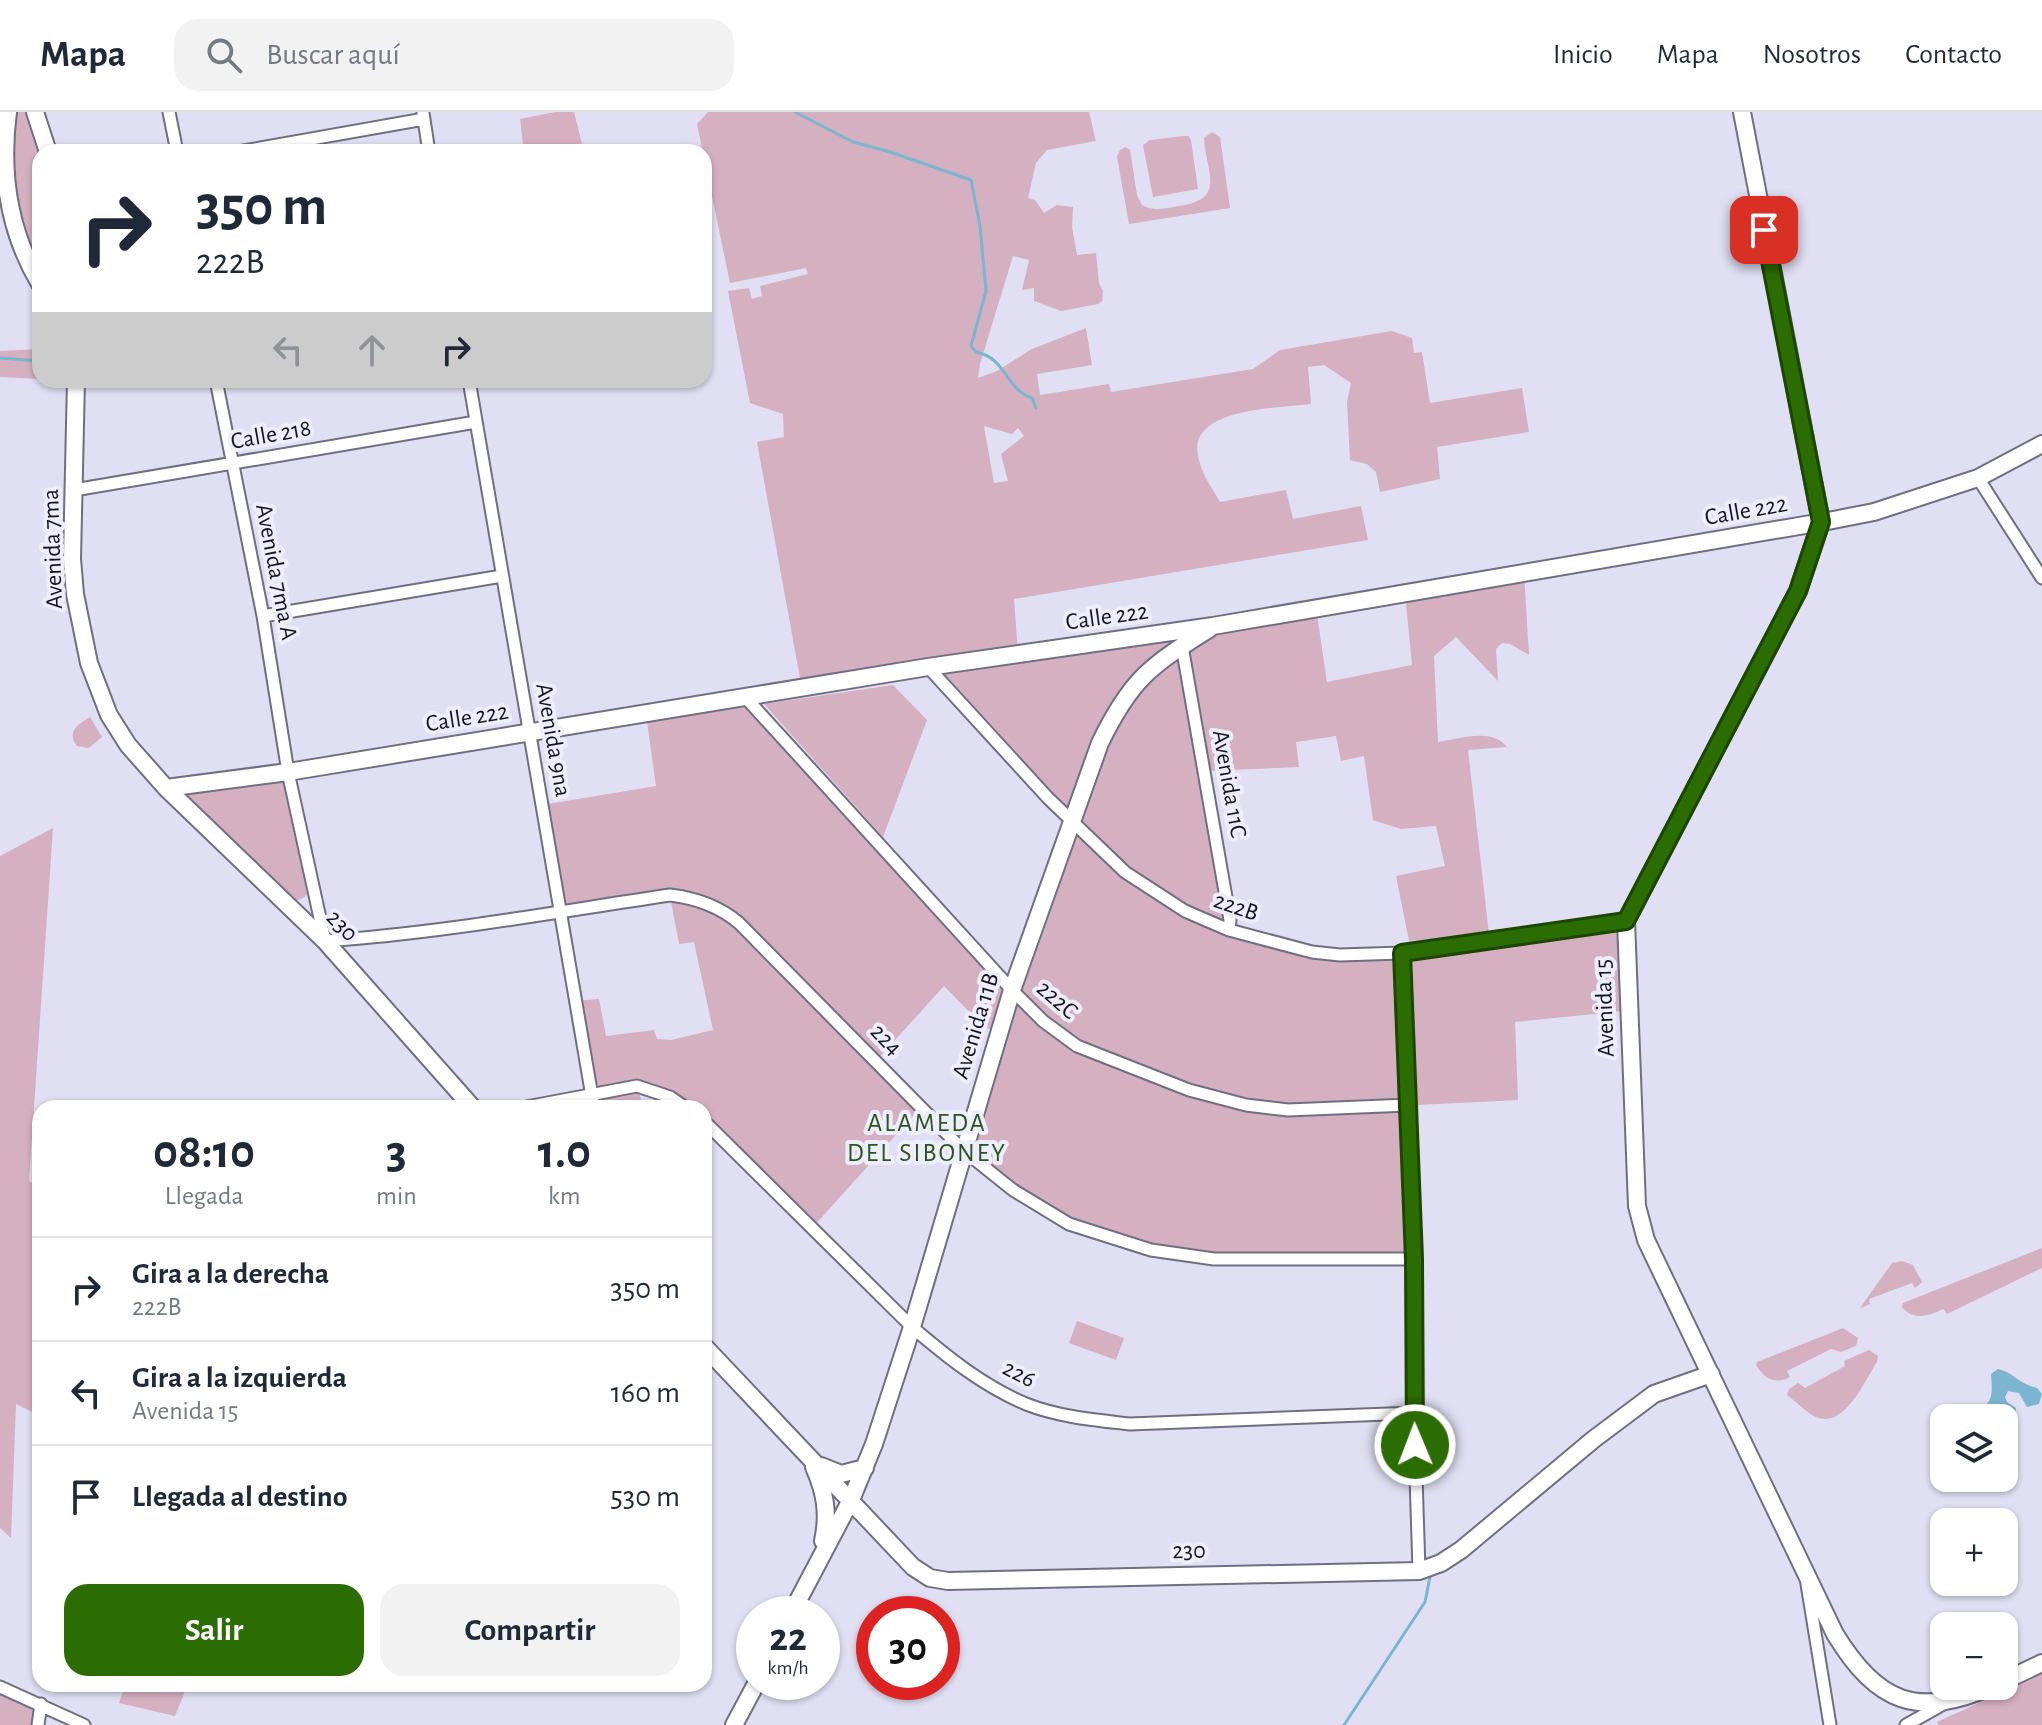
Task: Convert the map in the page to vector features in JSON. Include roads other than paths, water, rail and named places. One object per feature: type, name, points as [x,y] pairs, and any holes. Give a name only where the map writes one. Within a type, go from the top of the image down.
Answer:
[{"type":"street","points":[[8,112],[2,157],[3,187],[22,250],[32,269]]},
{"type":"street","points":[[35,112],[45,144]]},
{"type":"street","points":[[169,112],[175,144]]},
{"type":"street","name":"Avenida 15","points":[[1742,112],[1821,522],[1798,591],[1626,921],[1637,1206],[1646,1240],[1848,1656],[1862,1674],[1892,1695],[1910,1701],[1947,1702]]},
{"type":"street","points":[[278,144],[423,115],[428,144]]},
{"type":"street","name":"Avenida 7ma","points":[[76,388],[72,559],[75,594],[89,663],[104,704],[119,732],[166,788]]},
{"type":"street","name":"Avenida 7ma A","points":[[217,388],[263,616],[288,772],[325,941]]},
{"type":"street","name":"Avenida 9na","points":[[470,388],[593,1100]]},
{"type":"street","name":"Calle 218","points":[[74,490],[476,422]]},
{"type":"street","name":"Calle 222","points":[[166,788],[288,772],[928,667],[1213,626],[1821,522],[1874,512],[1978,478],[2042,444]]},
{"type":"street","points":[[1978,478],[2042,578]]},
{"type":"street","points":[[263,616],[502,576]]},
{"type":"street","name":"Avenida 11B","points":[[800,1596],[865,1468],[912,1327],[1012,990],[1100,743],[1116,710],[1137,680],[1158,662],[1213,626]]},
{"type":"street","name":"Avenida 11C","points":[[1182,646],[1230,920],[1229,930]]},
{"type":"street","name":"222B","points":[[928,667],[1048,798],[1125,872],[1185,911],[1229,930],[1312,952],[1340,955],[1402,953],[1626,921]]},
{"type":"street","name":"222C","points":[[746,698],[1012,990],[1043,1021],[1077,1046],[1189,1090],[1246,1105],[1288,1110],[1408,1105]]},
{"type":"street","name":"230","points":[[166,788],[325,941],[466,1100]]},
{"type":"street","name":"224","points":[[325,941],[385,937],[670,895],[689,897],[725,911],[757,940],[963,1150],[1013,1190],[1069,1224],[1151,1250],[1214,1259],[1414,1259]]},
{"type":"street","points":[[1402,953],[1414,1259],[1414,1413],[1419,1571]]},
{"type":"street","points":[[559,1100],[637,1086],[672,1100]]},
{"type":"street","name":"226","points":[[712,1129],[912,1327],[949,1358],[998,1390],[1025,1403],[1086,1420],[1130,1424],[1414,1413]]},
{"type":"street","name":"230","points":[[712,1354],[921,1574],[938,1580],[1419,1571],[1441,1563],[1461,1550],[1594,1439],[1654,1394],[1711,1374]]},
{"type":"street","points":[[796,1443],[814,1467],[825,1495],[827,1522],[817,1564]]},
{"type":"street","points":[[813,1461],[841,1474],[865,1468]]},
{"type":"street","points":[[1805,1572],[1830,1725]]},
{"type":"street","points":[[2018,1674],[2042,1663]]},
{"type":"street","points":[[0,1687],[84,1725]]},
{"type":"street","points":[[734,1725],[747,1700]]},
{"type":"street","points":[[1906,1725],[1953,1700]]},
{"type":"street","points":[[38,1725],[41,1704]]},
{"type":"water","points":[[1998,1369],[2037,1388],[2042,1394],[2039,1404],[2027,1407],[2019,1393],[2008,1391],[2005,1397],[2010,1404],[1986,1404],[1992,1391],[1991,1374]]},
{"type":"waterway","points":[[795,112],[853,142],[971,180],[980,226],[986,291],[971,346],[976,352],[994,360],[1016,387],[1032,398],[1036,408]]},
{"type":"waterway","points":[[0,358],[32,360]]},
{"type":"waterway","points":[[1344,1725],[1425,1602],[1430,1577]]},
{"type":"district","name":"ALAMEDA DEL SIBONEY","points":[[927,1138]]}]
